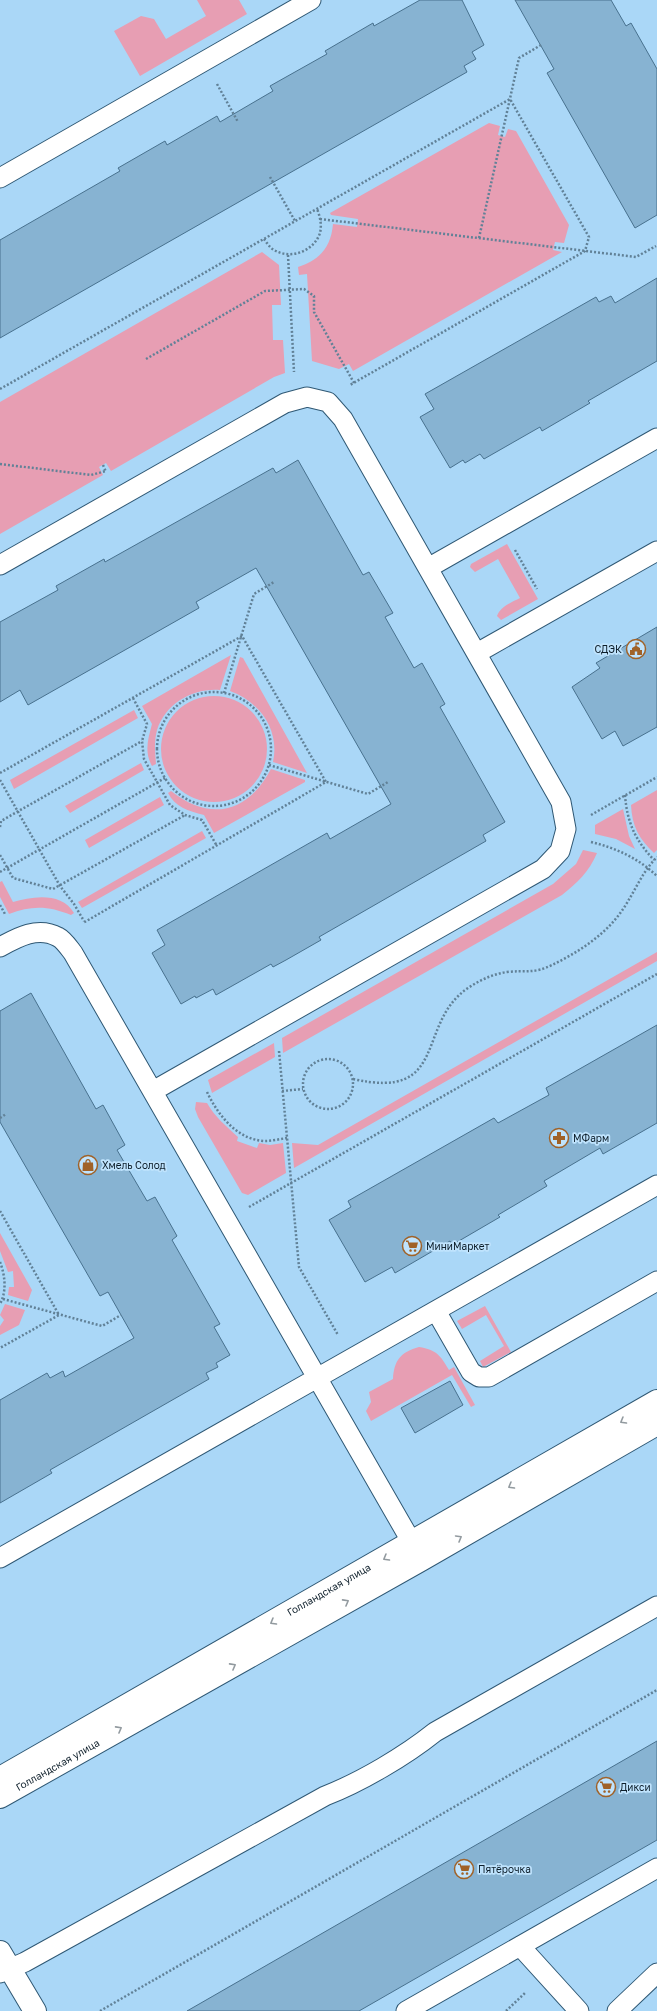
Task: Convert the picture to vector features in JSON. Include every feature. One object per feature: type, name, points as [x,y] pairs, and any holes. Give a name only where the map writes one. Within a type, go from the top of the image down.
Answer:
[{"type":"street","name":"Голландская улица","points":[[0,1797],[416,1551],[657,1401]]},
{"type":"street","name":"Голландская улица","points":[[0,1778],[416,1551],[657,1424]]},
{"type":"street","points":[[3,1964],[35,2011]]},
{"type":"lane","points":[[0,178],[311,0]]},
{"type":"lane","points":[[0,565],[285,403],[307,397],[328,402],[343,419],[561,802],[566,829],[560,851],[543,869],[153,1091]]},
{"type":"lane","points":[[428,568],[657,438]]},
{"type":"lane","points":[[477,653],[657,551]]},
{"type":"lane","points":[[0,947],[18,937],[38,931],[58,937],[73,952],[416,1551]]},
{"type":"lane","points":[[0,1558],[657,1185]]},
{"type":"lane","points":[[436,1311],[471,1372],[479,1377],[489,1377],[657,1281]]},
{"type":"lane","points":[[3,1964],[25,1962],[416,1747],[435,1732],[657,1606]]},
{"type":"lane","points":[[406,2011],[657,1868]]},
{"type":"lane","points":[[520,1946],[579,2011]]},
{"type":"lane","points":[[617,2011],[657,1973]]},
{"type":"path","points":[[479,238],[519,58],[541,45]]},
{"type":"path","points":[[203,61],[238,122]]},
{"type":"path","points":[[0,389],[510,99]]},
{"type":"path","points":[[328,402],[354,382],[585,251],[589,237],[510,99]]},
{"type":"path","points":[[270,177],[295,221]]},
{"type":"path","points":[[264,239],[274,250],[288,255],[302,253],[313,245],[320,232],[320,218],[317,209]]},
{"type":"path","points":[[320,218],[636,257],[656,246]]},
{"type":"path","points":[[288,255],[294,376],[307,397]]},
{"type":"path","points":[[146,359],[265,291],[304,289],[314,296],[314,312],[354,382]]},
{"type":"path","points":[[0,464],[91,475],[106,471]]},
{"type":"path","points":[[502,526],[550,612]]},
{"type":"path","points":[[224,693],[254,594],[274,582]]},
{"type":"path","points":[[0,773],[242,636]]},
{"type":"path","points":[[242,636],[326,782]]},
{"type":"path","points":[[208,692],[224,693],[239,698],[253,707],[263,719],[269,733],[272,749],[269,765],[262,780],[252,793],[238,802],[222,806],[205,806],[189,800],[175,791],[165,778],[159,763],[157,747],[160,731],[167,716],[178,704],[192,696],[208,692]]},
{"type":"path","points":[[132,698],[147,724],[142,741],[144,759],[157,783],[170,805],[185,815],[202,820],[217,846]]},
{"type":"path","points":[[0,827],[1,821],[142,741]]},
{"type":"path","points":[[269,765],[368,794],[388,782]]},
{"type":"path","points":[[657,777],[566,829],[586,841],[608,846],[628,855],[647,867],[657,876]]},
{"type":"path","points":[[0,872],[165,778]]},
{"type":"path","points":[[0,780],[60,886],[74,904],[84,922]]},
{"type":"path","points":[[58,937],[326,782]]},
{"type":"path","points":[[625,795],[626,813],[632,831],[641,847],[654,860]]},
{"type":"path","points":[[0,855],[13,878],[53,889],[185,815]]},
{"type":"path","points":[[353,1079],[374,1083],[392,1083],[408,1077],[420,1067],[431,1050],[439,1024],[448,1006],[468,988],[489,976],[508,972],[529,972],[550,966],[580,950],[604,930],[621,912],[647,867],[657,857]]},
{"type":"path","points":[[227,1220],[657,974]]},
{"type":"path","points":[[276,1021],[299,1267],[351,1359]]},
{"type":"path","points":[[323,1059],[336,1059],[347,1066],[353,1079],[352,1092],[345,1103],[334,1109],[320,1108],[309,1101],[303,1089],[304,1076],[311,1065],[323,1059]]},
{"type":"path","points":[[200,1064],[204,1085],[214,1107],[229,1125],[246,1137],[259,1140],[265,1141],[287,1138]]},
{"type":"path","points":[[282,1091],[303,1089]]},
{"type":"path","points":[[0,1118],[6,1114]]},
{"type":"path","points":[[0,1211],[59,1315]]},
{"type":"path","points":[[0,1262],[5,1276],[3,1299],[0,1304]]},
{"type":"path","points":[[3,1299],[102,1326],[121,1315]]},
{"type":"path","points":[[0,1348],[59,1315]]},
{"type":"path","points":[[100,2011],[657,1690]]},
{"type":"shaded area","points":[[197,0],[239,0],[247,14],[140,76],[114,31],[141,16],[154,19],[166,39],[206,16]]},
{"type":"shaded area","points":[[489,123],[500,126],[498,135],[505,137],[508,129],[516,131],[569,225],[564,243],[555,242],[553,250],[562,252],[353,371],[349,364],[339,369],[312,361],[307,274],[299,275],[298,267],[312,261],[323,252],[330,239],[333,224],[357,227],[358,219],[331,215],[330,213]]},
{"type":"shaded area","points":[[262,252],[279,265],[281,305],[272,305],[273,340],[283,340],[285,373],[274,377],[111,471],[106,463],[99,467],[103,475],[0,534],[0,402]]},
{"type":"shaded area","points":[[507,544],[538,599],[501,620],[497,616],[501,610],[520,598],[498,559],[475,572],[470,567],[471,564]]},
{"type":"shaded area","points":[[231,655],[220,690],[200,692],[182,699],[167,712],[161,720],[156,734],[156,764],[152,766],[147,751],[152,724],[142,706]]},
{"type":"shaded area","points":[[240,657],[243,658],[307,773],[273,762],[273,739],[270,728],[265,719],[259,710],[250,702],[230,691]]},
{"type":"shaded area","points":[[214,696],[234,700],[252,711],[263,729],[267,749],[263,769],[252,787],[234,798],[214,802],[194,798],[176,787],[165,769],[161,749],[165,729],[176,711],[194,700]]},
{"type":"shaded area","points":[[134,710],[138,718],[14,789],[10,780]]},
{"type":"shaded area","points":[[141,763],[144,770],[70,813],[65,806]]},
{"type":"shaded area","points":[[271,769],[305,780],[305,782],[214,833],[204,815],[178,805],[168,793],[171,791],[186,801],[200,807],[214,809],[227,808],[240,803],[251,795],[262,784]]},
{"type":"shaded area","points":[[657,790],[657,850],[654,853],[644,843],[637,832],[631,805]]},
{"type":"shaded area","points":[[160,797],[164,805],[89,848],[85,840]]},
{"type":"shaded area","points":[[623,809],[629,836],[635,849],[616,839],[595,834],[595,825]]},
{"type":"shaded area","points":[[202,831],[206,838],[82,908],[78,902]]},
{"type":"shaded area","points":[[583,850],[597,853],[582,877],[562,895],[283,1053],[282,1038],[553,884],[576,864]]},
{"type":"shaded area","points":[[2,881],[13,902],[29,898],[46,897],[55,899],[69,906],[74,913],[71,915],[48,908],[33,908],[9,914],[0,897],[0,882]]},
{"type":"shaded area","points":[[657,952],[657,961],[294,1168],[292,1143],[318,1145]]},
{"type":"shaded area","points":[[274,1043],[275,1057],[212,1093],[208,1080]]},
{"type":"shaded area","points":[[196,1102],[207,1103],[217,1117],[238,1137],[237,1141],[257,1148],[259,1143],[270,1145],[283,1143],[286,1173],[248,1195],[242,1193],[198,1117],[195,1109]]},
{"type":"shaded area","points":[[0,1233],[32,1290],[28,1301],[8,1295],[9,1287],[14,1287],[13,1271],[8,1272],[0,1251]]},
{"type":"shaded area","points":[[5,1304],[25,1310],[19,1325],[0,1335],[0,1326],[4,1320],[0,1315]]},
{"type":"shaded area","points":[[485,1306],[511,1352],[483,1367],[480,1361],[504,1346],[486,1315],[462,1329],[457,1321]]},
{"type":"shaded area","points":[[419,1347],[437,1354],[449,1370],[454,1367],[475,1405],[471,1407],[452,1375],[371,1421],[366,1411],[371,1402],[369,1392],[393,1379],[397,1362],[403,1354]]},
{"type":"building","points":[[420,0],[462,0],[484,45],[472,52],[476,59],[464,66],[467,72],[0,338],[0,240],[120,171],[118,168],[165,141],[167,145],[217,116],[220,122],[273,91],[270,86],[327,54],[325,51],[373,23],[374,26]]},
{"type":"building","points":[[515,0],[611,0],[626,26],[631,23],[657,69],[657,215],[635,228],[547,73],[554,69]]},
{"type":"building","points":[[657,278],[657,361],[588,401],[590,403],[542,431],[540,427],[484,459],[480,454],[465,463],[463,460],[450,468],[420,417],[434,409],[425,394],[596,297],[599,302],[611,296],[615,303]]},
{"type":"building","points":[[298,460],[363,575],[369,572],[393,613],[385,617],[414,668],[422,663],[445,704],[440,707],[505,822],[483,835],[486,841],[319,937],[321,940],[286,960],[273,967],[271,964],[216,995],[213,989],[196,998],[195,996],[181,1004],[152,953],[165,945],[157,930],[327,833],[330,839],[391,804],[256,568],[196,602],[199,608],[28,705],[20,690],[0,702],[0,622],[58,590],[56,586],[104,559],[105,562],[273,468],[276,473]]},
{"type":"building","points":[[657,627],[657,727],[623,746],[615,731],[602,739],[572,687],[600,668],[596,663]]},
{"type":"building","points":[[31,993],[96,1109],[103,1105],[125,1145],[117,1150],[147,1201],[155,1197],[177,1236],[172,1240],[220,1324],[214,1327],[230,1355],[216,1363],[218,1367],[206,1373],[209,1379],[50,1470],[52,1473],[0,1503],[0,1400],[47,1373],[50,1378],[63,1371],[65,1377],[134,1338],[108,1292],[100,1296],[0,1122],[0,1011]]},
{"type":"building","points":[[657,1025],[657,1123],[603,1154],[600,1148],[544,1181],[547,1186],[498,1215],[500,1217],[452,1245],[450,1241],[395,1273],[392,1267],[365,1282],[329,1220],[351,1207],[348,1201],[494,1118],[498,1123],[549,1095],[546,1088]]},
{"type":"building","points":[[450,1381],[463,1405],[415,1433],[401,1408]]},
{"type":"building","points":[[657,1741],[657,1840],[359,2011],[187,2011]]},
{"type":"place","name":"СДЭК","points":[[636,649]]},
{"type":"place","name":"МФарм","points":[[559,1138]]},
{"type":"place","name":"Хмель Солод","points":[[88,1165]]},
{"type":"place","name":"МиниМаркет","points":[[412,1246]]},
{"type":"place","name":"Дикси","points":[[606,1787]]},
{"type":"place","name":"Пятёрочка","points":[[464,1869]]}]
